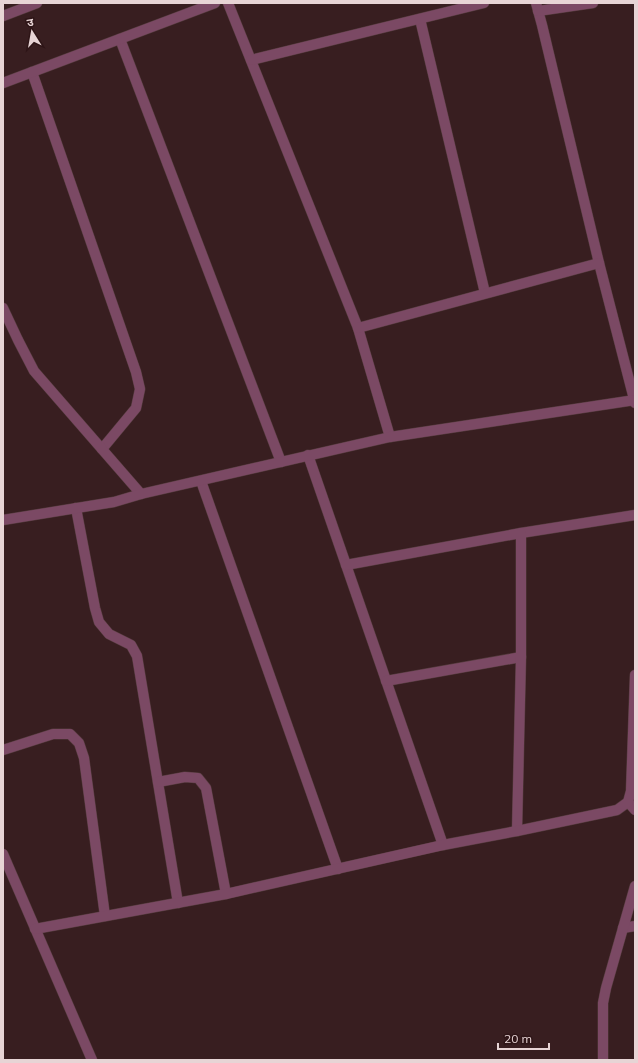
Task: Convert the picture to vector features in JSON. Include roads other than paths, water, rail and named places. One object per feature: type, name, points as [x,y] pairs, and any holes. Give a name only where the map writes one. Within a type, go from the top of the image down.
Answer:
[{"type":"street","points":[[3,16],[17,6],[37,3]]},
{"type":"street","points":[[3,83],[215,3]]},
{"type":"street","points":[[228,3],[358,328],[390,437]]},
{"type":"street","points":[[251,60],[484,3]]},
{"type":"street","points":[[3,520],[114,502],[141,494],[390,437],[635,401],[599,263],[537,7],[593,3]]},
{"type":"street","points":[[420,19],[485,294]]},
{"type":"street","points":[[120,39],[281,462]]},
{"type":"street","points":[[32,72],[136,372],[140,389],[136,408],[102,448]]},
{"type":"street","points":[[358,328],[599,263]]},
{"type":"street","points":[[3,308],[34,370],[141,494]]},
{"type":"street","points":[[308,455],[443,845]]},
{"type":"street","points":[[201,481],[338,868]]},
{"type":"street","points":[[76,508],[95,608],[100,622],[109,634],[130,645],[137,656],[178,903]]},
{"type":"street","points":[[346,565],[521,533],[635,515]]},
{"type":"street","points":[[517,831],[521,657],[521,533]]},
{"type":"street","points":[[386,681],[521,657]]},
{"type":"street","points":[[35,929],[226,894],[443,845],[617,810],[628,802],[631,791],[635,675]]},
{"type":"street","points":[[3,750],[52,734],[70,734],[79,743],[84,758],[105,916]]},
{"type":"street","points":[[158,782],[185,776],[198,778],[206,788],[226,894]]},
{"type":"street","points":[[628,802],[635,810]]},
{"type":"street","points":[[3,854],[92,1060]]},
{"type":"street","points":[[603,1060],[603,1003],[635,886]]},
{"type":"street","points":[[623,928],[635,926]]}]
